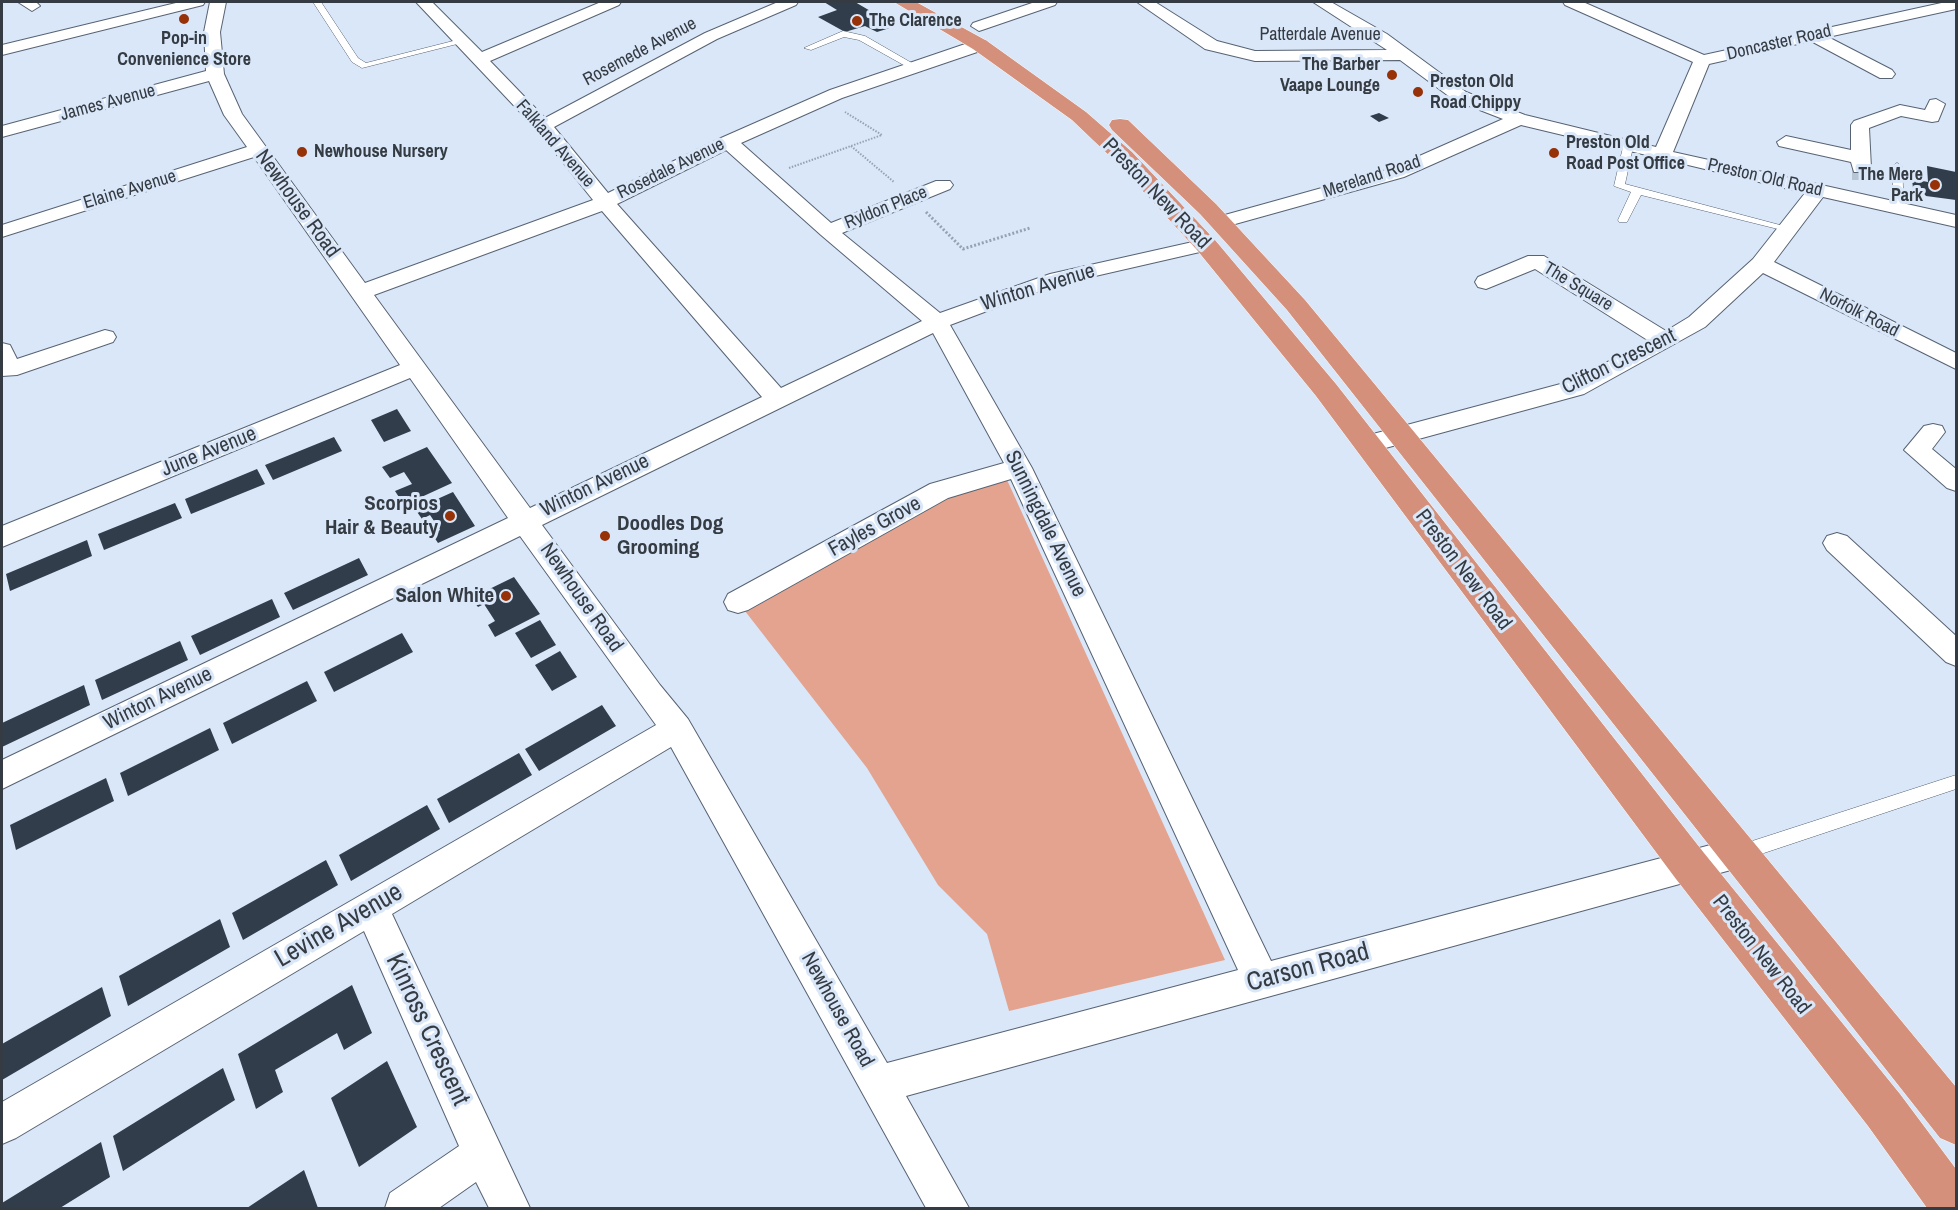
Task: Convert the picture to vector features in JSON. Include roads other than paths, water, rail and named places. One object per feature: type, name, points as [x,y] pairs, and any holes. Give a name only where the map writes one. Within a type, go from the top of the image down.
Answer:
[{"type":"highway","name":"Preston New Road","points":[[903,2],[980,36]]},
{"type":"highway","name":"Preston New Road","points":[[933,2],[980,36],[1079,116],[1296,305],[1403,435],[1737,854],[1956,1122]]},
{"type":"highway","name":"Preston New Road","points":[[1214,234],[1367,444],[1690,866],[1876,1100],[1956,1208]]},
{"type":"street","points":[[2,50],[197,2]]},
{"type":"street","name":"Newhouse Road","points":[[218,2],[212,32],[215,74],[233,116],[416,367],[649,694],[677,728],[948,1209]]},
{"type":"street","points":[[478,60],[613,2]]},
{"type":"street","name":"Rosemede Avenue","points":[[543,126],[711,36],[790,2]]},
{"type":"street","name":"Rosedale Avenue","points":[[361,292],[588,211],[728,142],[825,99],[912,66],[1049,2]]},
{"type":"street","name":"Patterdale Avenue","points":[[1145,2],[1211,45],[1255,56],[1401,55]]},
{"type":"street","name":"Preston Old Road","points":[[1321,2],[1354,20],[1460,96],[1519,119],[1662,155],[1956,221]]},
{"type":"street","points":[[1571,2],[1702,60]]},
{"type":"street","name":"Falkland Avenue","points":[[430,3],[461,42],[543,126],[605,202],[777,399]]},
{"type":"street","name":"Doncaster Road","points":[[1662,155],[1702,60],[1956,4]]},
{"type":"street","points":[[1812,35],[1886,74]]},
{"type":"street","name":"James Avenue","points":[[2,132],[215,74]]},
{"type":"street","points":[[1862,200],[1860,125],[1900,110],[1932,117],[1936,104]]},
{"type":"street","name":"Mereland Road","points":[[1214,234],[1396,172],[1519,119]]},
{"type":"street","name":"Sunningdale Avenue","points":[[728,142],[828,231],[937,322],[1019,468],[1262,981]]},
{"type":"street","points":[[1786,142],[1861,169]]},
{"type":"street","name":"Elaine Avenue","points":[[2,231],[258,150]]},
{"type":"street","name":"Ryldon Place","points":[[828,231],[943,185]]},
{"type":"street","name":"Clifton Crescent","points":[[1367,444],[1576,387],[1666,341],[1697,322],[1761,264],[1818,190]]},
{"type":"street","name":"Winton Avenue","points":[[2,775],[937,322],[1050,280],[1136,261],[1214,234]]},
{"type":"street","name":"The Square","points":[[1486,282],[1536,261],[1666,341]]},
{"type":"street","name":"Norfolk Road","points":[[1761,264],[1956,362]]},
{"type":"street","points":[[4,364],[105,337]]},
{"type":"street","name":"June Avenue","points":[[2,537],[416,367]]},
{"type":"street","points":[[1933,432],[1917,450],[1956,482]]},
{"type":"street","name":"Fayles Grove","points":[[738,602],[939,491],[1019,468]]},
{"type":"street","points":[[1837,543],[1956,654]]},
{"type":"street","name":"Levine Avenue","points":[[2,1124],[677,728]]},
{"type":"street","name":"Carson Road","points":[[879,1084],[1737,854]]},
{"type":"street","name":"Kinross Crescent","points":[[371,907],[510,1209]]},
{"type":"street","points":[[405,1209],[483,1153]]},
{"type":"lane","points":[[317,2],[356,60],[365,66],[461,42]]},
{"type":"lane","points":[[808,48],[843,34],[862,38],[912,66]]},
{"type":"lane","points":[[1628,147],[1619,186],[1790,229]]},
{"type":"lane","points":[[1897,166],[1899,208]]},
{"type":"lane","points":[[1623,220],[1637,191]]},
{"type":"lane","points":[[1737,854],[1956,782]]},
{"type":"tunnel","points":[[1861,168],[1861,180]]},
{"type":"place","name":"Pop-in Convenience Store","points":[[184,19]]},
{"type":"place","name":"The Clarence","points":[[857,21]]},
{"type":"place","name":"The Barber Vaape Lounge","points":[[1392,75]]},
{"type":"place","name":"Preston Old Road Chippy","points":[[1418,92]]},
{"type":"place","name":"Newhouse Nursery","points":[[302,152]]},
{"type":"place","name":"Preston Old Road Post Office","points":[[1554,153]]},
{"type":"place","name":"The Mere Park","points":[[1935,185]]},
{"type":"place","name":"Scorpios Hair & Beauty","points":[[450,516]]},
{"type":"place","name":"Doodles Dog Grooming","points":[[605,536]]},
{"type":"place","name":"Salon White","points":[[506,596]]}]
